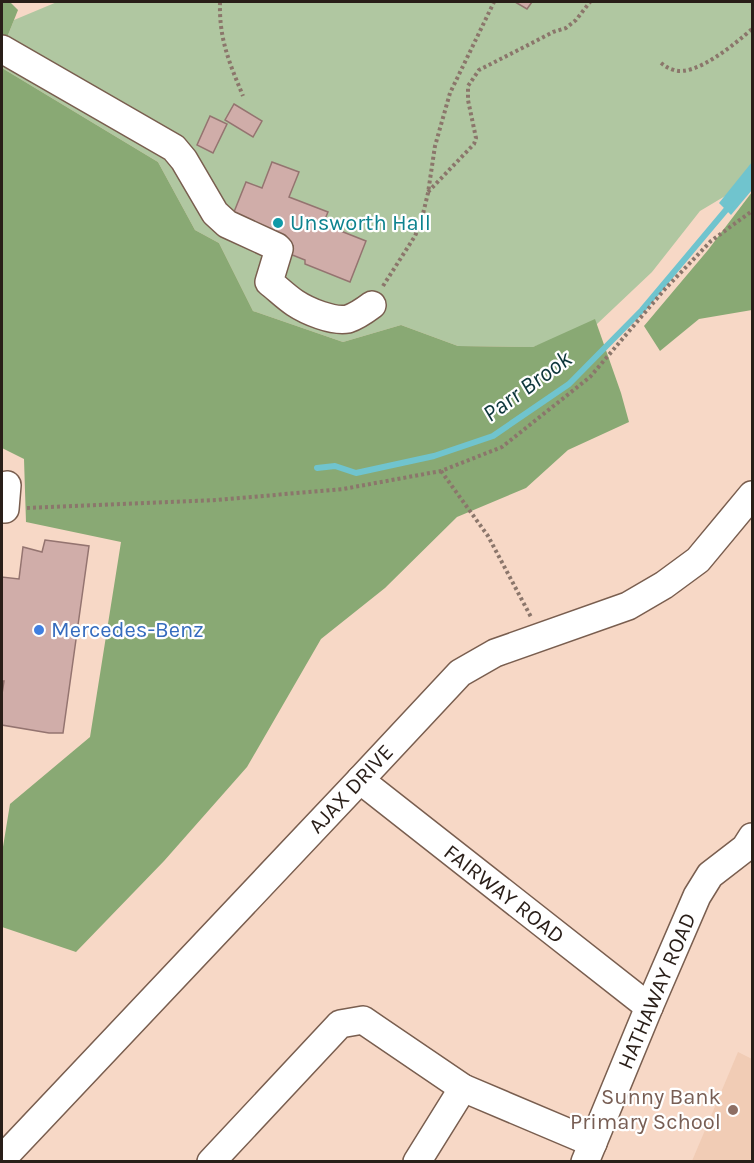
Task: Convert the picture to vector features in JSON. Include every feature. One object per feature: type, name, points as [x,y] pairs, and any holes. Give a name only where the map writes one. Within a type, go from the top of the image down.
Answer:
[{"type":"street","points":[[2,49],[174,148],[221,219],[279,249],[269,282],[294,303],[338,320],[360,314],[372,305]]},
{"type":"street","name":"AJAX DRIVE","points":[[2,1158],[460,673],[495,653],[628,606],[664,585],[698,560],[753,495]]},
{"type":"street","name":"FAIRWAY ROAD","points":[[360,780],[649,1007]]},
{"type":"street","name":"HATHAWAY ROAD","points":[[589,1152],[697,896],[710,875],[750,846]]},
{"type":"street","points":[[211,1161],[340,1024],[363,1020],[463,1088],[589,1152]]},
{"type":"street","points":[[417,1161],[463,1088]]},
{"type":"path","points":[[220,2],[219,17],[222,39],[243,96]]},
{"type":"path","points":[[372,305],[415,236],[421,222],[435,146],[450,93],[494,2]]},
{"type":"path","points":[[428,193],[474,144],[476,129],[468,100],[468,86],[479,70],[566,28],[576,20],[590,2]]},
{"type":"path","points":[[661,63],[674,70],[687,71],[713,58],[753,29]]},
{"type":"path","points":[[4,501],[229,499],[343,489],[441,471],[501,447],[590,377],[665,289],[711,241],[753,212]]},
{"type":"path","points":[[441,471],[488,536],[542,636]]},
{"type":"shaded area","name":"Sunny Bank Primary School","points":[[738,1052],[752,1059],[752,1161],[692,1161]]},
{"type":"green space","points":[[2,2],[10,2],[18,10],[2,50]]},
{"type":"green space","points":[[57,2],[752,2],[752,180],[700,211],[652,272],[597,324],[533,347],[458,346],[401,325],[343,342],[253,311],[219,243],[195,230],[158,162],[2,68],[2,50],[14,20]]},
{"type":"green space","points":[[2,68],[158,162],[195,230],[219,243],[253,311],[343,342],[401,325],[458,346],[533,347],[595,319],[629,422],[568,450],[526,488],[457,517],[385,588],[321,639],[247,767],[164,861],[76,952],[2,927],[2,853],[10,804],[90,737],[121,542],[26,522],[24,459],[2,448]]},
{"type":"green space","points":[[752,192],[752,310],[699,319],[660,351],[644,326],[708,250]]},
{"type":"water","points":[[752,162],[752,190],[731,215],[719,203]]},
{"type":"building","points":[[515,2],[532,2],[527,9]]},
{"type":"building","points":[[234,104],[262,121],[253,137],[225,120]]},
{"type":"building","points":[[210,116],[227,124],[213,153],[197,145]]},
{"type":"building","name":"Unsworth Hall","points":[[272,162],[299,172],[289,197],[328,212],[323,224],[366,241],[350,282],[305,264],[305,260],[290,254],[293,246],[230,222],[246,182],[262,188]]},
{"type":"building","name":"Mercedes-Benz","points":[[45,540],[89,546],[63,733],[49,733],[2,725],[4,681],[2,681],[2,577],[19,579],[23,547],[42,552]]},
{"type":"waterway","name":"Parr Brook","points":[[317,468],[335,466],[356,473],[434,456],[493,436],[569,384],[642,310],[731,204]]},
{"type":"place","name":"Unsworth Hall","points":[[278,223]]},
{"type":"place","name":"Mercedes-Benz","points":[[39,630]]},
{"type":"place","name":"Sunny Bank Primary School","points":[[733,1110]]}]
